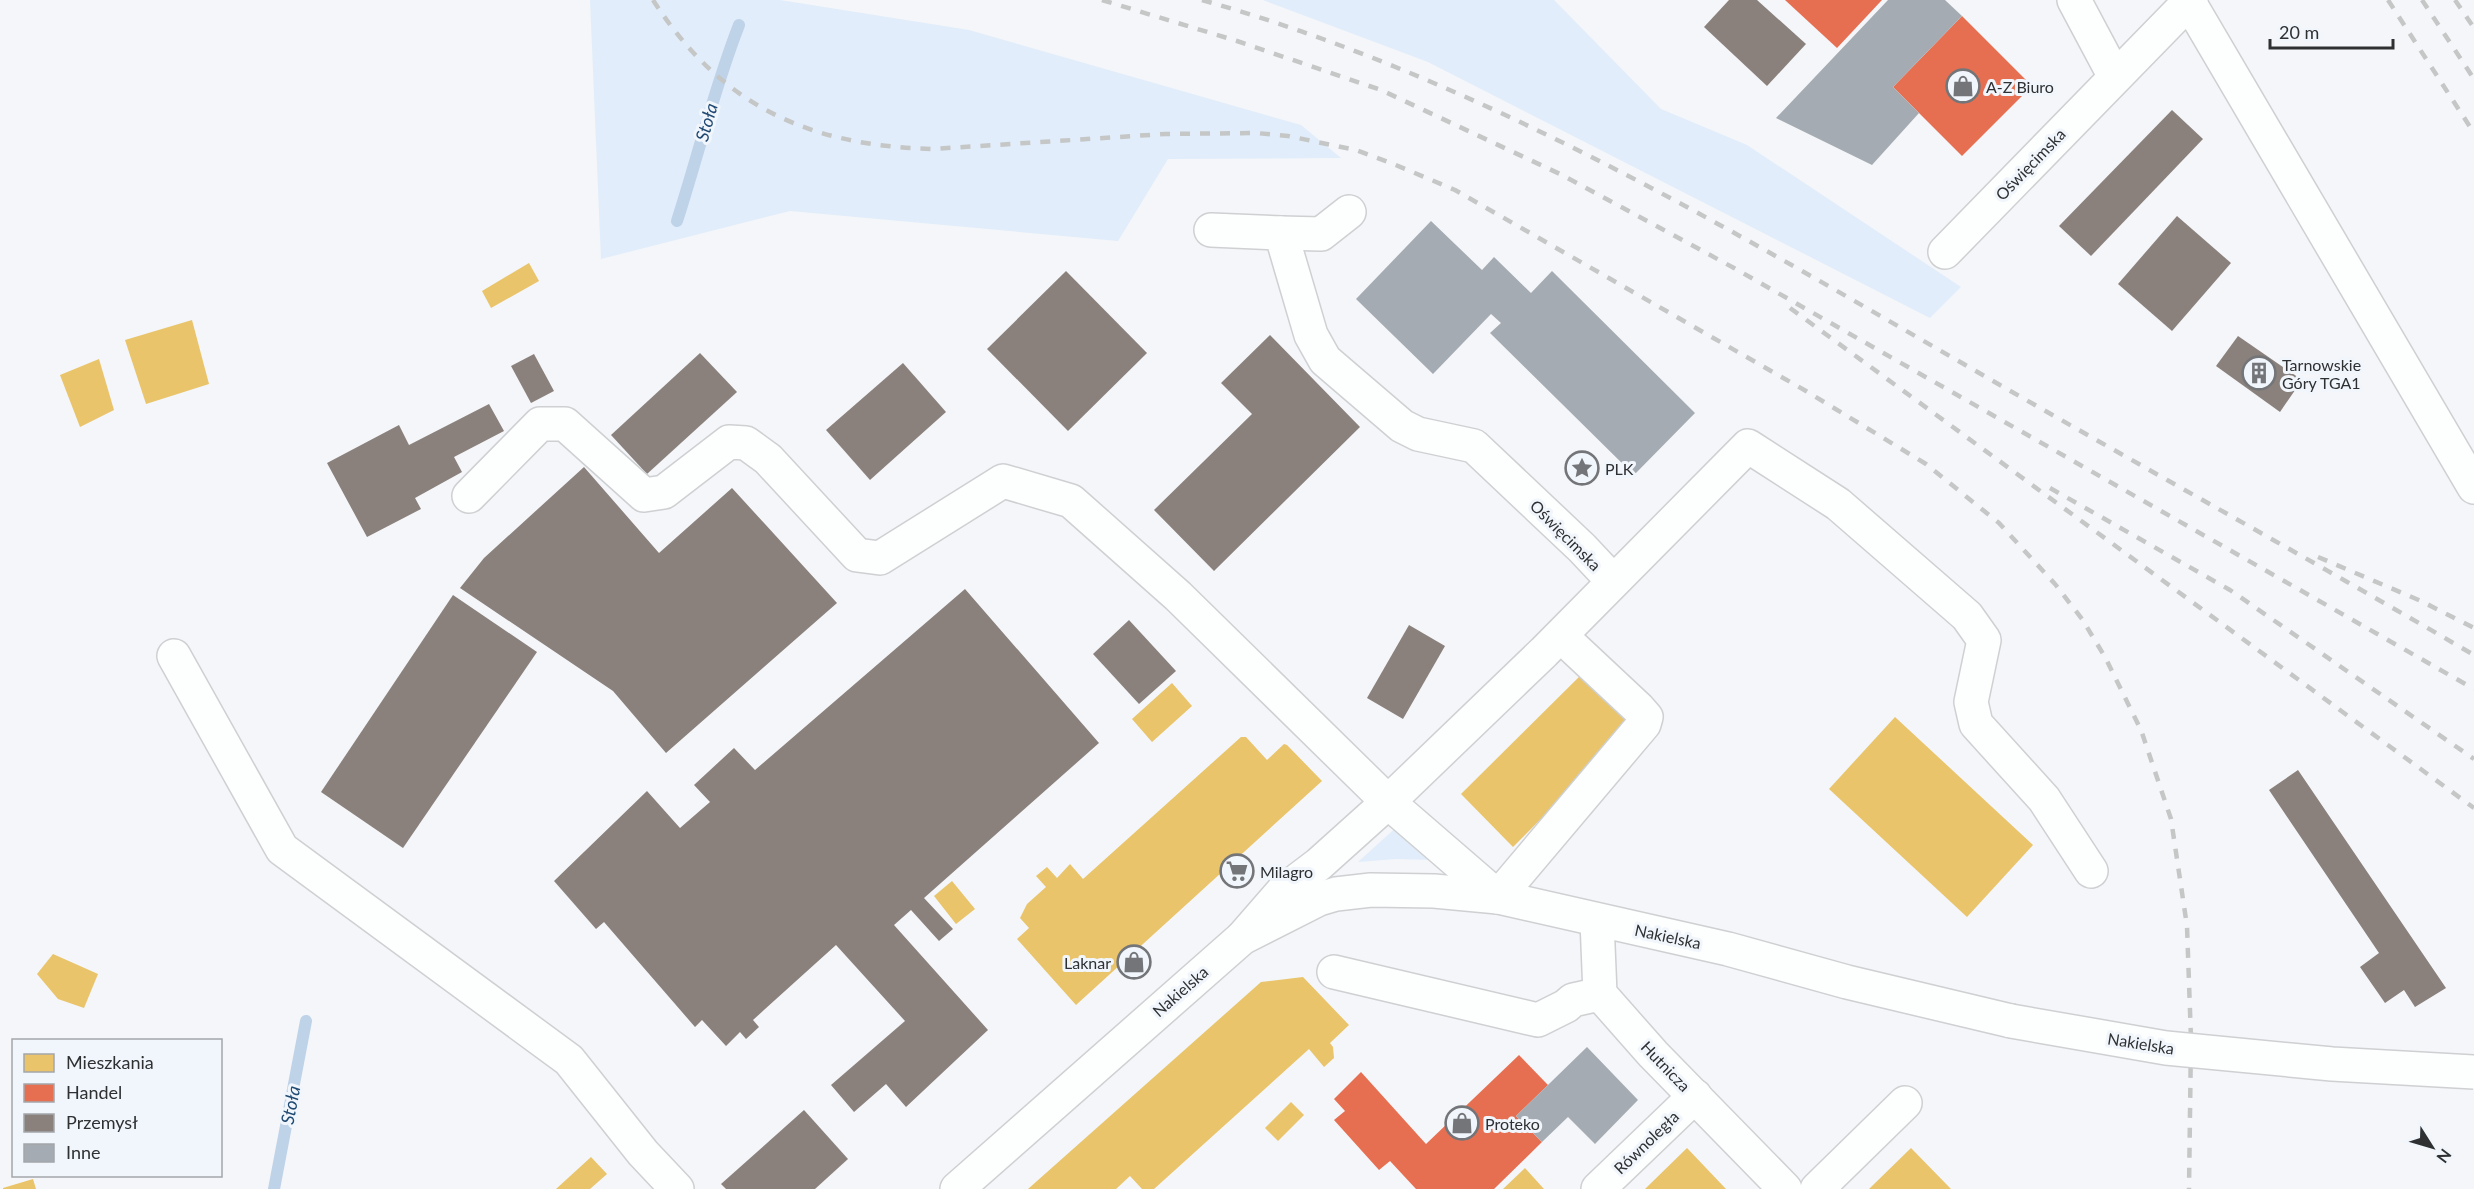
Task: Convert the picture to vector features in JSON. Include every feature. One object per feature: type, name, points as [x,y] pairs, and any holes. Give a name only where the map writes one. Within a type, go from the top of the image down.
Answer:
[{"type":"street","points":[[2074,0],[2115,77]]},
{"type":"street","points":[[2190,1],[2474,487]]},
{"type":"street","name":"Oświęcimska","points":[[1945,252],[2190,1]]},
{"type":"street","points":[[1211,230],[1321,234],[1350,212]]},
{"type":"street","name":"Oświęcimska","points":[[1242,938],[1282,892],[1319,864],[1388,802],[1561,636],[1613,581],[1582,548],[1474,446],[1418,434],[1402,426],[1325,360],[1311,335],[1281,234]]},
{"type":"street","points":[[469,496],[540,424],[565,424],[644,495],[664,492],[729,442],[746,443],[768,459],[857,555],[880,558],[1003,481],[1071,501],[1178,596],[1388,802],[1498,897],[1644,724],[1646,717],[1561,636]]},
{"type":"street","points":[[1613,581],[1748,446],[1838,504],[1967,616],[1984,640],[1971,702],[1976,724],[2044,799],[2091,871]]},
{"type":"street","points":[[174,656],[282,849],[569,1060],[643,1153],[677,1189]]},
{"type":"street","name":"Nakielska","points":[[957,1189],[1242,938],[1319,899],[1336,894],[1371,890],[1434,891],[1498,897],[1728,949],[1847,982],[2010,1021],[2166,1048],[2332,1064],[2474,1072]]},
{"type":"street","points":[[1334,972],[1538,1020],[1566,1006],[1572,1000],[1600,994],[1597,921]]},
{"type":"street","name":"Hutnicza","points":[[1600,994],[1653,1054],[1785,1189]]},
{"type":"street","name":"Równoległa","points":[[1598,1189],[1695,1096]]},
{"type":"street","points":[[1817,1189],[1905,1103]]},
{"type":"shaded area","points":[[590,0],[780,0],[969,30],[1301,125],[1341,158],[1168,159],[1118,241],[790,211],[601,259]]},
{"type":"shaded area","points":[[1263,0],[1554,0],[1661,109],[1747,145],[1961,287],[1930,318],[1428,62]]},
{"type":"shaded area","points":[[1399,825],[1434,860],[1396,859],[1358,862]]},
{"type":"building: Mieszkania","points":[[529,263],[539,281],[491,308],[482,291]]},
{"type":"building: Mieszkania","points":[[192,320],[209,384],[146,404],[125,340]]},
{"type":"building: Mieszkania","points":[[99,359],[114,410],[80,427],[60,375]]},
{"type":"building: Mieszkania","points":[[1586,670],[1640,719],[1513,847],[1461,794]]},
{"type":"building: Mieszkania","points":[[1172,683],[1192,706],[1152,742],[1132,719]]},
{"type":"building: Mieszkania","points":[[1895,717],[2033,845],[1967,917],[1829,789]]},
{"type":"building: Mieszkania","points":[[1241,737],[1246,737],[1267,760],[1284,744],[1287,745],[1322,781],[1076,1005],[1017,939],[1029,928],[1020,918],[1027,904],[1046,887],[1036,876],[1047,867],[1057,878],[1070,864],[1083,879]]},
{"type":"building: Mieszkania","points":[[952,881],[975,909],[956,924],[934,896]]},
{"type":"building: Mieszkania","points":[[53,954],[98,974],[84,1008],[58,999],[37,974]]},
{"type":"building: Mieszkania","points":[[1303,977],[1349,1025],[1330,1043],[1333,1047],[1334,1058],[1324,1067],[1309,1049],[1154,1189],[1142,1189],[1130,1176],[1116,1189],[1028,1189],[1261,982]]},
{"type":"building: Mieszkania","points":[[1291,1102],[1304,1115],[1278,1141],[1265,1128]]},
{"type":"building: Mieszkania","points":[[1687,1148],[1726,1189],[1645,1189]]},
{"type":"building: Mieszkania","points":[[1911,1148],[1951,1189],[1869,1189]]},
{"type":"building: Mieszkania","points":[[591,1157],[607,1174],[590,1189],[556,1189]]},
{"type":"building: Mieszkania","points":[[1525,1168],[1544,1189],[1503,1189]]},
{"type":"building: Mieszkania","points":[[33,1179],[36,1189],[3,1189],[3,1188]]},
{"type":"building: Handel","points":[[1785,0],[1882,0],[1837,48]]},
{"type":"building: Handel","name":"A-Z Biuro","points":[[1962,16],[2032,86],[1962,156],[1893,87]]},
{"type":"building: Handel","points":[[1519,1055],[1548,1085],[1516,1116],[1542,1142],[1494,1189],[1416,1189],[1390,1161],[1379,1170],[1334,1120],[1345,1111],[1334,1099],[1361,1072],[1426,1144]]},
{"type":"building: Przemysł","points":[[1729,0],[1757,0],[1806,44],[1767,86],[1704,27]]},
{"type":"building: Przemysł","points":[[2172,110],[2203,139],[2091,256],[2059,226]]},
{"type":"building: Przemysł","points":[[2177,216],[2231,263],[2172,331],[2118,284]]},
{"type":"building: Przemysł","points":[[1066,271],[1147,353],[1068,431],[987,349]]},
{"type":"building: Przemysł","points":[[1270,335],[1360,427],[1214,571],[1154,510],[1252,414],[1221,383]]},
{"type":"building: Przemysł","name":"Tarnowskie Góry TGA1","points":[[2238,336],[2302,380],[2280,412],[2216,366]]},
{"type":"building: Przemysł","points":[[700,353],[737,392],[647,474],[611,435]]},
{"type":"building: Przemysł","points":[[534,354],[554,391],[531,403],[511,366]]},
{"type":"building: Przemysł","points":[[903,363],[946,412],[870,480],[826,430]]},
{"type":"building: Przemysł","points":[[489,404],[504,431],[454,457],[462,472],[415,498],[421,509],[367,537],[327,463],[399,425],[409,445]]},
{"type":"building: Przemysł","points":[[584,467],[659,553],[732,488],[837,603],[666,753],[613,691],[460,588],[484,558]]},
{"type":"building: Przemysł","points":[[965,589],[1099,743],[924,898],[953,929],[939,941],[911,910],[894,925],[988,1030],[906,1107],[886,1084],[854,1112],[831,1085],[905,1021],[836,945],[753,1020],[759,1027],[746,1039],[740,1032],[726,1046],[702,1020],[695,1027],[604,922],[596,929],[554,881],[647,791],[680,828],[710,802],[694,785],[734,748],[755,770]]},
{"type":"building: Przemysł","points":[[453,595],[537,652],[403,848],[321,792]]},
{"type":"building: Przemysł","points":[[1129,620],[1176,671],[1139,704],[1093,654]]},
{"type":"building: Przemysł","points":[[1409,625],[1445,646],[1403,719],[1367,698]]},
{"type":"building: Przemysł","points":[[2298,770],[2446,988],[2415,1007],[2404,990],[2385,1003],[2360,967],[2379,953],[2269,790]]},
{"type":"building: Przemysł","points":[[804,1110],[848,1159],[815,1189],[726,1189],[721,1184]]},
{"type":"building: Inne","points":[[1888,0],[1945,0],[1962,16],[1893,87],[1919,113],[1872,165],[1776,118]]},
{"type":"building: Inne","points":[[1431,221],[1482,270],[1494,257],[1531,293],[1552,271],[1695,413],[1634,475],[1490,333],[1501,323],[1491,314],[1433,374],[1356,299]]},
{"type":"building: Inne","points":[[1587,1047],[1638,1100],[1595,1144],[1568,1117],[1542,1142],[1516,1116]]},
{"type":"waterway","name":"Stoła","points":[[677,221],[714,98],[739,25]]},
{"type":"waterway","name":"Stoła","points":[[274,1189],[306,1021]]},
{"type":"railway","points":[[653,0],[679,37],[708,68],[739,93],[772,113],[808,128],[846,139],[888,146],[933,149],[1165,134],[1256,133],[1288,136],[1356,150],[1455,190],[1806,391],[1926,464],[1999,523],[2055,584],[2082,619],[2105,657],[2141,730],[2171,819],[2187,926],[2191,1039],[2189,1189]]},
{"type":"railway","points":[[1102,0],[1237,41],[1381,90],[1562,175],[1734,268],[2474,689]]},
{"type":"railway","points":[[1202,0],[1303,32],[1402,70],[1500,112],[1595,159],[1783,260],[2474,655]]},
{"type":"railway","points":[[2388,0],[2474,133]]},
{"type":"railway","points":[[2422,0],[2474,79]]},
{"type":"railway","points":[[2455,0],[2474,28]]},
{"type":"railway","points":[[1790,308],[2474,808]]},
{"type":"railway","points":[[2050,488],[2230,590],[2474,759]]},
{"type":"railway","points":[[2318,557],[2421,601],[2474,628]]},
{"type":"place","name":"A-Z Biuro","points":[[1963,86]]},
{"type":"place","name":"Tarnowskie Góry TGA1","points":[[2259,373]]},
{"type":"place","name":"PLK","points":[[1582,468]]},
{"type":"place","name":"Milagro","points":[[1237,871]]},
{"type":"place","name":"Laknar","points":[[1134,962]]},
{"type":"place","name":"Proteko","points":[[1462,1123]]}]
